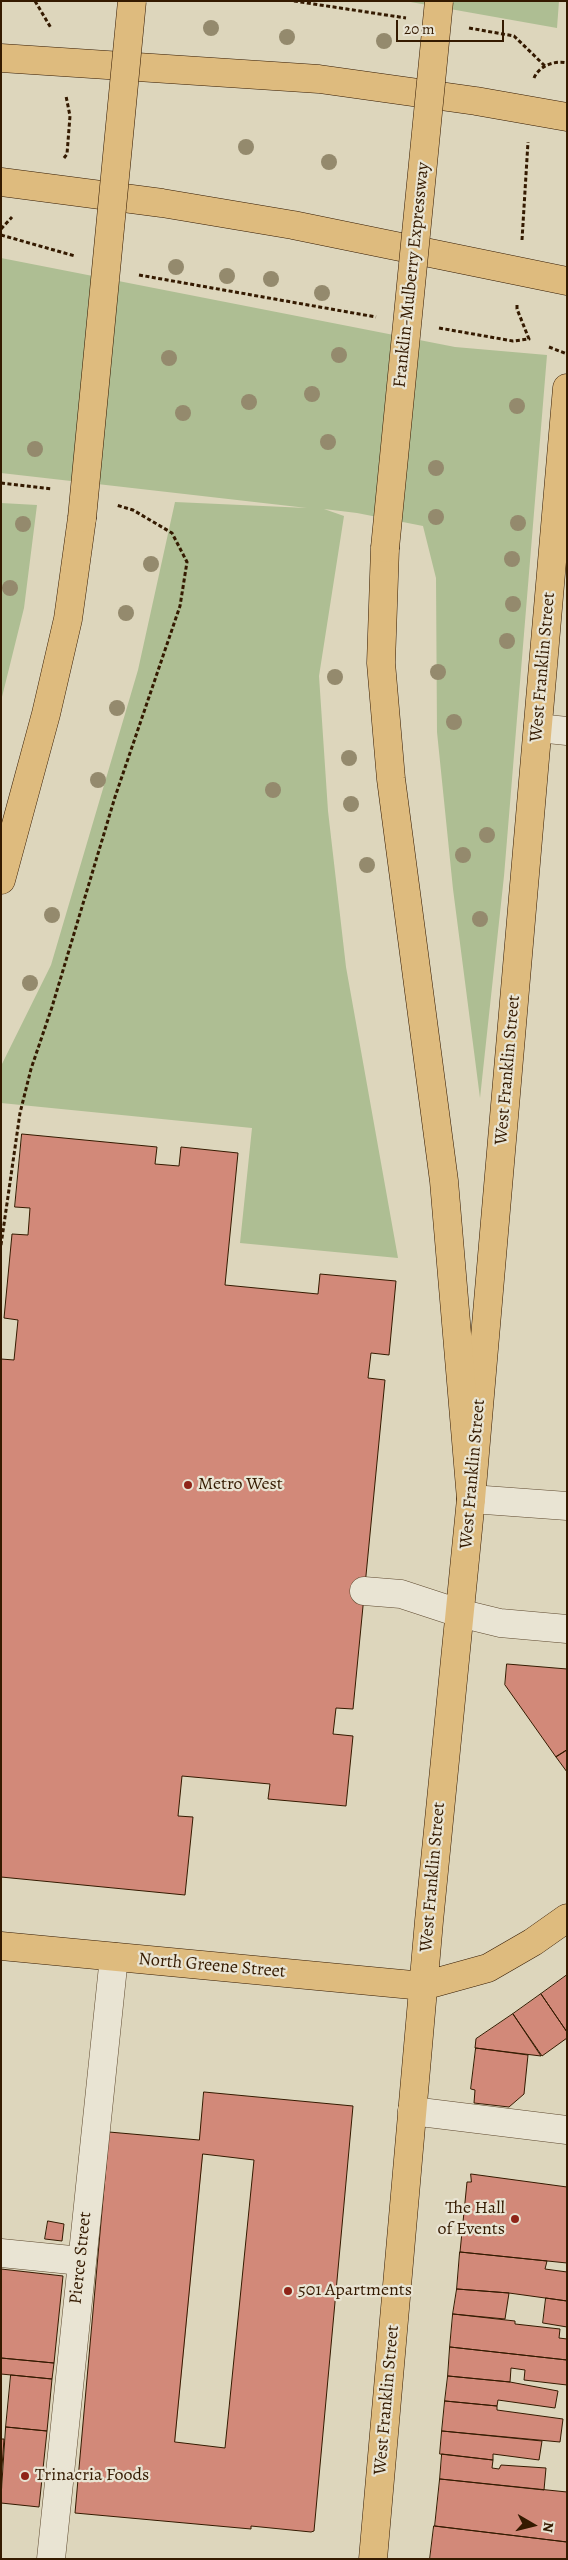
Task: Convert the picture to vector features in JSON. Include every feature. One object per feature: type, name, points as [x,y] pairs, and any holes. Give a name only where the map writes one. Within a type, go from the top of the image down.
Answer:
[{"type":"main road","points":[[1,880],[46,714],[68,620],[82,518],[132,1]]},
{"type":"main road","name":"Franklin-Mulberry Expressway","points":[[439,1],[385,548],[381,662],[391,779],[444,1181],[471,1499]]},
{"type":"main road","points":[[1,58],[319,79],[476,101],[567,117]]},
{"type":"main road","points":[[1,182],[162,203],[293,225],[567,281]]},
{"type":"main road","name":"West Franklin Street","points":[[373,2559],[423,1986],[471,1499],[567,388]]},
{"type":"main road","points":[[423,1986],[488,1968],[533,1942],[567,1918]]},
{"type":"main road","name":"North Greene Street","points":[[1,1946],[423,1986]]},
{"type":"lane","points":[[538,728],[567,731]]},
{"type":"lane","points":[[471,1499],[567,1506]]},
{"type":"lane","points":[[364,1591],[401,1594],[460,1613],[500,1623],[567,1629]]},
{"type":"lane","name":"Pierce Street","points":[[51,2559],[114,1957]]},
{"type":"lane","points":[[412,2111],[567,2130]]},
{"type":"lane","points":[[1,2253],[81,2261]]},
{"type":"path","points":[[36,1],[50,24]]},
{"type":"path","points":[[534,76],[546,66],[558,61],[567,63]]},
{"type":"path","points":[[67,154],[70,116]]},
{"type":"path","points":[[524,202],[527,154]]},
{"type":"path","points":[[1,230],[9,220]]},
{"type":"path","points":[[1,235],[84,259]]},
{"type":"path","points":[[138,275],[378,317]]},
{"type":"path","points":[[436,327],[513,341],[529,339],[517,309]]},
{"type":"path","points":[[548,347],[567,354]]},
{"type":"path","points":[[1,483],[55,490]]},
{"type":"path","points":[[1,1245],[20,1113],[31,1069],[52,1007],[115,797],[180,606],[186,562],[172,533],[133,510],[107,503]]},
{"type":"green space","points":[[405,1],[559,1],[557,28]]},
{"type":"green space","points":[[1,258],[455,347],[547,355],[504,876],[480,1098],[453,889],[437,732],[436,578],[423,526],[357,513],[324,509],[344,516],[319,676],[328,811],[346,967],[398,1258],[240,1243],[252,1128],[1,1103],[1,1066],[51,965],[138,670],[175,502],[307,508],[1,473]]},
{"type":"green space","points":[[1,503],[37,505],[24,608],[1,701]]},
{"type":"building","name":"Metro West","points":[[22,1134],[157,1147],[155,1164],[179,1166],[181,1147],[238,1153],[225,1285],[318,1294],[320,1274],[396,1281],[389,1355],[371,1353],[368,1378],[385,1380],[353,1709],[336,1708],[333,1734],[353,1736],[346,1806],[268,1799],[270,1784],[182,1776],[178,1816],[193,1817],[185,1895],[1,1877],[1,1359],[14,1360],[18,1320],[4,1318],[12,1234],[28,1235],[30,1208],[15,1207]]},
{"type":"building","points":[[507,1664],[567,1669],[567,1750],[556,1757],[505,1685]]},
{"type":"building","points":[[567,1750],[567,1772],[556,1757]]},
{"type":"building","points":[[567,1975],[567,2032],[541,1994]]},
{"type":"building","points":[[541,1994],[567,2032],[567,2038],[542,2056],[513,2014]]},
{"type":"building","points":[[513,2014],[541,2056],[475,2048],[476,2039]]},
{"type":"building","points":[[476,2048],[528,2055],[524,2094],[509,2107],[474,2103],[475,2090],[471,2089]]},
{"type":"building","name":"501 Apartments","points":[[204,2092],[353,2106],[314,2531],[311,2532],[251,2526],[251,2529],[75,2513],[109,2132],[199,2140]],"holes":[[[203,2154],[254,2160],[225,2448],[175,2442]]]},
{"type":"building","name":"The Hall of Events","points":[[471,2174],[567,2187],[567,2263],[460,2252],[467,2182],[471,2182]]},
{"type":"building","points":[[48,2221],[64,2224],[62,2241],[45,2239]]},
{"type":"building","points":[[460,2252],[547,2261],[545,2269],[567,2272],[567,2301],[509,2293],[457,2289]]},
{"type":"building","points":[[1,2269],[63,2276],[54,2363],[1,2358]]},
{"type":"building","points":[[457,2289],[509,2293],[505,2319],[453,2314]]},
{"type":"building","points":[[546,2298],[567,2301],[567,2327],[543,2323]]},
{"type":"building","points":[[453,2314],[515,2321],[515,2324],[560,2329],[559,2338],[567,2339],[567,2360],[450,2347]]},
{"type":"building","points":[[450,2347],[567,2360],[567,2385],[524,2380],[525,2370],[511,2368],[510,2382],[448,2376]]},
{"type":"building","points":[[1,2358],[54,2363],[52,2379],[1,2374]]},
{"type":"building","points":[[11,2375],[52,2379],[47,2431],[6,2427]]},
{"type":"building","points":[[448,2376],[510,2382],[558,2391],[555,2408],[498,2400],[497,2406],[445,2401]]},
{"type":"building","points":[[445,2401],[497,2406],[497,2410],[563,2419],[560,2442],[442,2431]]},
{"type":"building","points":[[6,2427],[47,2431],[39,2507],[1,2503]]},
{"type":"building","points":[[442,2431],[542,2441],[539,2460],[493,2454],[493,2460],[440,2454]]},
{"type":"building","points":[[1,2439],[4,2439],[1,2481]]},
{"type":"building","points":[[442,2454],[493,2460],[492,2468],[499,2469],[501,2465],[546,2468],[544,2490],[440,2479]]},
{"type":"building","points":[[440,2479],[567,2492],[567,2542],[435,2526]]},
{"type":"building","points":[[434,2526],[567,2542],[567,2559],[430,2559]]},
{"type":"place","name":"Metro West","points":[[188,1485]]},
{"type":"place","name":"The Hall of Events","points":[[515,2219]]},
{"type":"place","name":"501 Apartments","points":[[288,2291]]},
{"type":"place","name":"Trinacria Foods","points":[[25,2476]]}]
